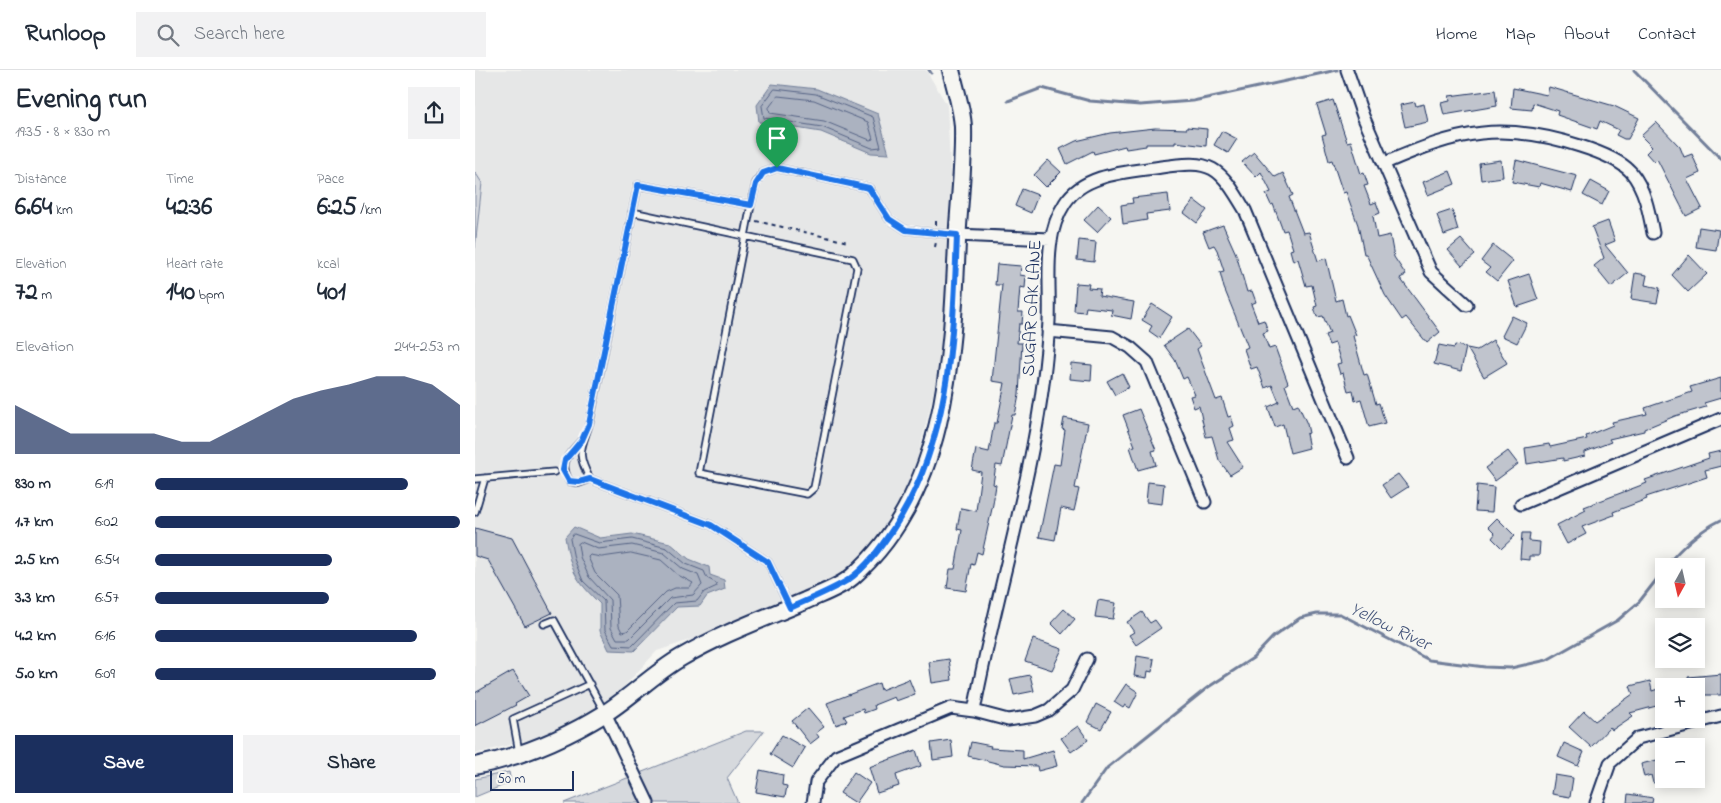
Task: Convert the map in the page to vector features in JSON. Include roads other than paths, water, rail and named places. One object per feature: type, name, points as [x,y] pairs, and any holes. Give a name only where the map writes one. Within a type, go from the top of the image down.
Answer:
[{"type":"street","points":[[475,766],[519,753],[565,735],[605,713],[673,662],[702,645],[790,608],[850,579],[878,551],[906,510],[935,439],[945,394],[954,314],[963,124],[951,70]]},
{"type":"street","points":[[1347,70],[1363,116],[1385,163],[1417,244],[1431,272],[1467,305]]},
{"type":"street","points":[[1385,163],[1446,139],[1484,131],[1511,131],[1552,137],[1599,152],[1630,172],[1643,192],[1653,232]]},
{"type":"street","name":"SUGAR OAK LANE","points":[[974,711],[1045,380],[1050,239],[1057,216],[1066,201],[1086,183],[1116,174],[1184,164],[1201,164],[1221,174],[1228,181],[1245,210],[1348,458]]},
{"type":"street","points":[[957,235],[1050,239]]},
{"type":"street","points":[[1048,331],[1112,337],[1130,347],[1147,362],[1205,502]]},
{"type":"street","points":[[1521,504],[1721,419]]},
{"type":"street","points":[[813,803],[816,782],[835,756],[951,708],[974,711],[1008,720],[1035,716],[1049,710],[1072,690],[1087,659]]},
{"type":"street","points":[[605,713],[648,803]]},
{"type":"street","points":[[1596,803],[1611,763],[1638,738],[1721,716]]},
{"type":"lane","points":[[632,212],[745,236],[853,259],[857,268],[814,488],[807,494],[699,473],[745,236],[751,205],[756,184],[763,173],[777,168],[869,188],[889,219],[906,230],[957,235]]},
{"type":"lane","points":[[590,479],[582,464],[580,452],[582,440],[590,421],[638,185],[751,205]]},
{"type":"lane","points":[[582,440],[565,460],[563,470],[569,481],[579,482],[590,479],[711,525],[768,562],[790,608]]},
{"type":"lane","points":[[475,479],[554,472]]},
{"type":"lane","points":[[475,512],[485,478]]},
{"type":"lane","points":[[544,624],[554,620],[605,713]]},
{"type":"lane","points":[[519,753],[513,719],[589,684]]},
{"type":"water","points":[[772,84],[817,89],[878,114],[889,154],[871,153],[821,132],[759,122],[757,105]]},
{"type":"water","points":[[574,527],[600,538],[632,534],[670,543],[689,559],[709,567],[710,575],[724,580],[725,589],[707,596],[700,606],[677,607],[634,651],[609,650],[600,631],[600,604],[575,574],[569,559],[565,537]]},
{"type":"waterway","points":[[1008,101],[1042,88],[1090,101],[1140,105],[1193,101],[1337,70]]},
{"type":"waterway","points":[[1634,70],[1721,159]]},
{"type":"waterway","name":"Yellow River","points":[[1673,558],[1691,540],[1721,520]]},
{"type":"waterway","name":"Yellow River","points":[[1082,803],[1107,768],[1207,688],[1253,658],[1273,637],[1300,618],[1317,614],[1340,614],[1429,660],[1485,667],[1511,668],[1547,660],[1618,620],[1639,602],[1655,582]]}]
